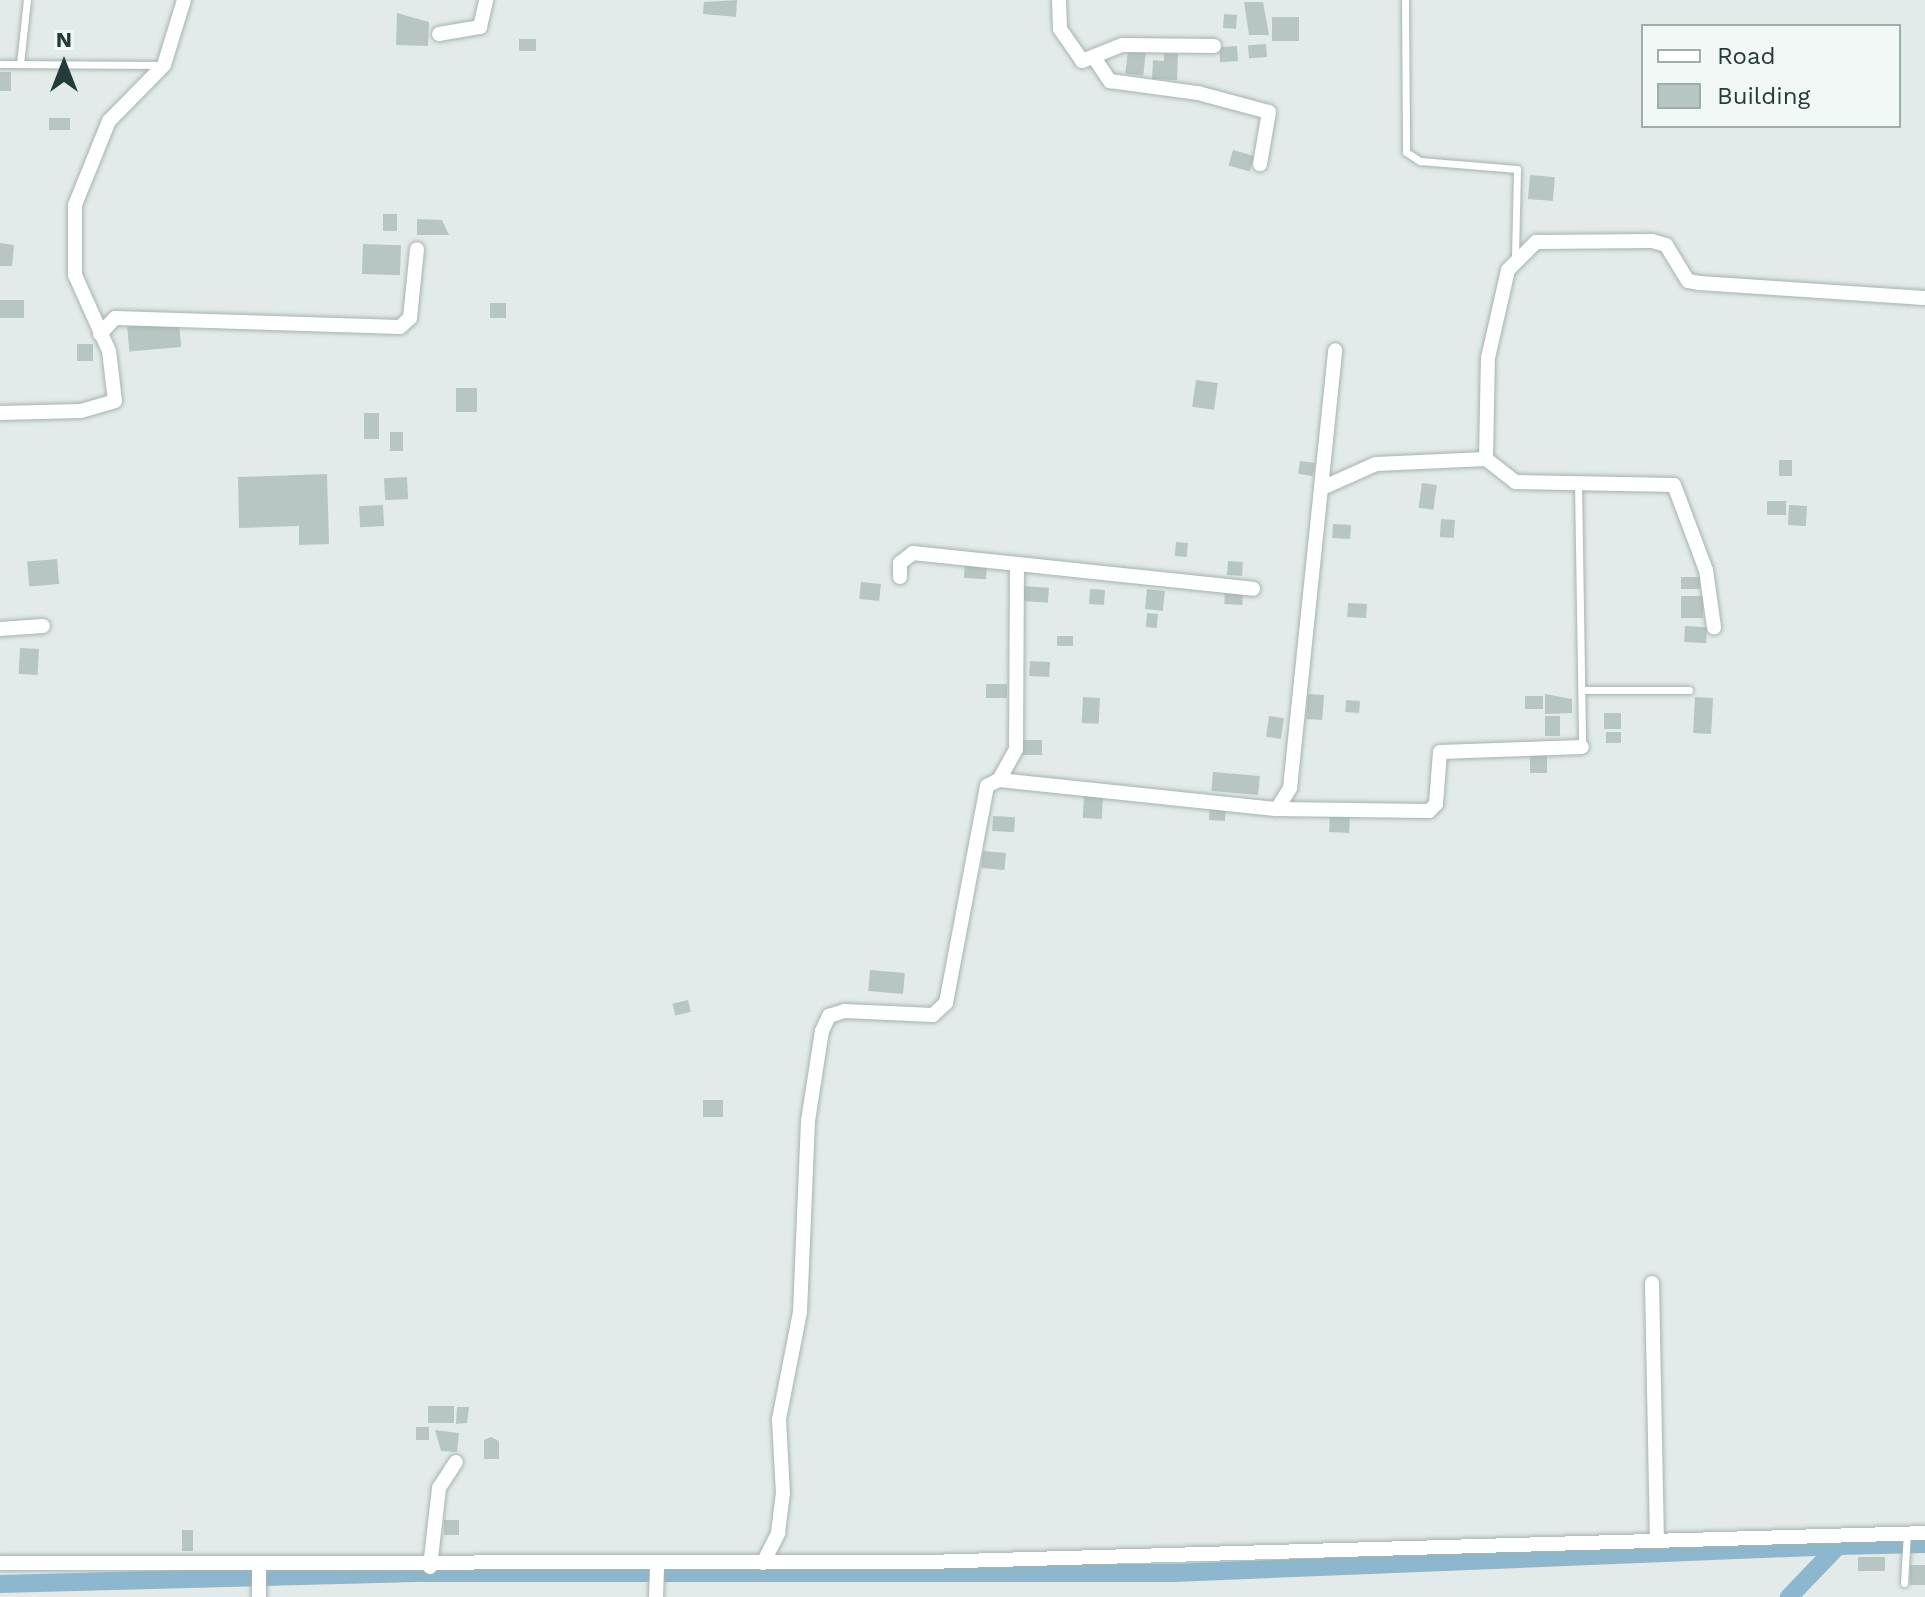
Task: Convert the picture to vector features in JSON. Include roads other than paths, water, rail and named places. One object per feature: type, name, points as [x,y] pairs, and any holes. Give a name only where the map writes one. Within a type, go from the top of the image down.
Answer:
[{"type":"street","points":[[0,413],[106,408],[117,385],[75,275],[75,205],[109,121],[164,65],[184,0]]},
{"type":"street","points":[[439,34],[480,27],[486,0]]},
{"type":"street","points":[[1059,0],[1060,29],[1073,56],[1095,59],[1122,45],[1214,46]]},
{"type":"street","points":[[1095,59],[1110,81],[1198,93],[1269,112],[1260,164]]},
{"type":"street","points":[[1486,459],[1488,358],[1515,256],[1536,242],[1652,241],[1666,245],[1688,281],[1925,298]]},
{"type":"street","points":[[100,334],[115,318],[400,327],[410,318],[417,249]]},
{"type":"street","points":[[1277,809],[1290,788],[1335,350]]},
{"type":"street","points":[[1322,488],[1376,464],[1486,459],[1515,482],[1674,485],[1706,570],[1714,627]]},
{"type":"street","points":[[900,577],[900,563],[913,553],[1253,589]]},
{"type":"street","points":[[999,780],[1016,749],[1017,564]]},
{"type":"street","points":[[0,629],[43,626]]},
{"type":"street","points":[[763,1563],[778,1533],[783,1494],[779,1419],[800,1312],[808,1121],[822,1031],[829,1016],[844,1011],[933,1015],[946,1003],[977,807],[987,786],[999,780],[1277,809],[1433,811],[1440,752],[1582,747]]},
{"type":"street","points":[[1652,1283],[1657,1540]]},
{"type":"street","points":[[430,1567],[439,1488],[456,1462]]},
{"type":"street","points":[[0,1563],[259,1580],[430,1567],[656,1580],[763,1563],[1907,1536],[1925,1533]]},
{"type":"lane","points":[[20,64],[27,0]]},
{"type":"lane","points":[[1405,0],[1406,152],[1420,161],[1517,169],[1515,256]]},
{"type":"lane","points":[[0,64],[164,65]]},
{"type":"lane","points":[[1578,482],[1582,747]]},
{"type":"lane","points":[[1582,690],[1689,690]]},
{"type":"lane","points":[[1904,1583],[1907,1536]]},
{"type":"waterway","points":[[1838,1546],[1925,1544]]},
{"type":"waterway","points":[[0,1584],[426,1573],[1174,1573],[1838,1546],[1789,1597]]}]
